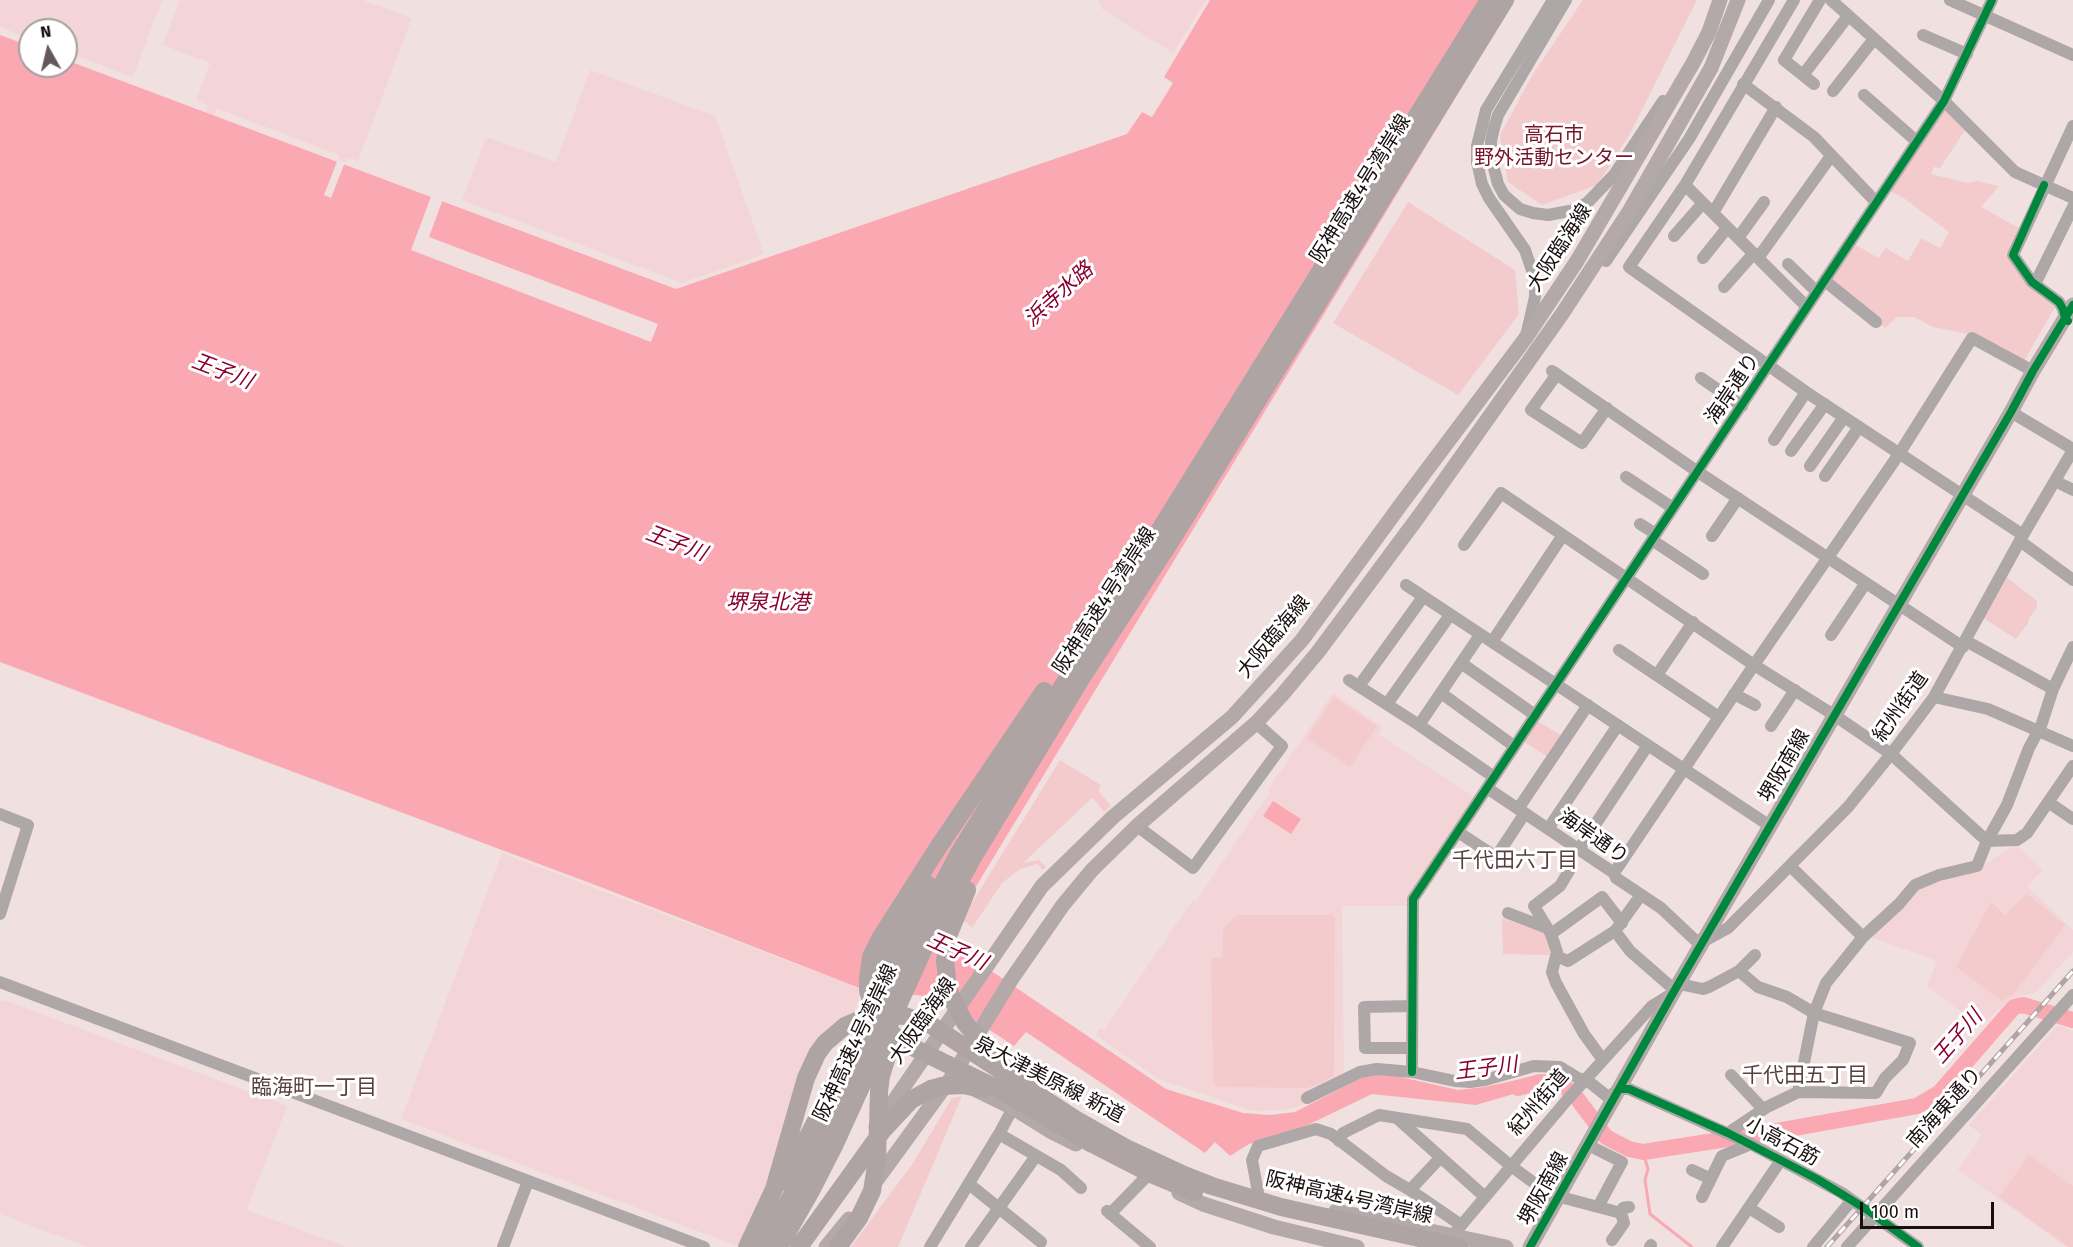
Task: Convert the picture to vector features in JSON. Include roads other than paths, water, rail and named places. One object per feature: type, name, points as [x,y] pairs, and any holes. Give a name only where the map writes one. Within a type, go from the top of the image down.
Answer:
[{"type":"highway","name":"阪神高速4号湾岸線","points":[[763,1247],[821,1143],[913,940],[959,853],[1489,0]]},
{"type":"highway","name":"阪神高速4号湾岸線","points":[[779,1247],[834,1146],[926,944],[978,849],[1082,677],[1172,539],[1505,0]]},
{"type":"highway","points":[[1095,1138],[900,1041],[879,1021],[870,1000],[869,968],[881,937],[934,853],[1067,656],[1111,597],[1221,431]]},
{"type":"highway","points":[[1095,1138],[1009,1070],[973,1034],[958,1012],[950,993],[946,975],[946,948],[962,899],[983,860],[1090,683],[1172,539]]},
{"type":"highway","points":[[749,1247],[823,1109],[907,920],[945,851],[1009,745]]},
{"type":"highway","points":[[838,1247],[859,1218],[872,1191],[877,1160],[878,1111],[882,1076],[898,1024],[949,901]]},
{"type":"highway","points":[[749,1247],[776,1182],[811,1065],[825,1043],[840,1030],[868,1016],[892,1014],[931,1025],[1052,1106],[1095,1138]]},
{"type":"highway","points":[[799,1247],[893,1117],[911,1100],[931,1089],[952,1085],[982,1088],[1095,1138]]},
{"type":"highway","name":"阪神高速4号湾岸線","points":[[1095,1138],[1184,1175],[1246,1197],[1292,1210],[1454,1238]]},
{"type":"highway","name":"阪神高速4号湾岸線","points":[[1095,1138],[1151,1174],[1219,1201],[1276,1218],[1403,1247]]},
{"type":"main road","name":"大阪臨海線","points":[[791,1247],[1042,886],[1113,817],[1232,717],[1302,640],[1525,339],[1606,215],[1709,32],[1720,0]]},
{"type":"main road","name":"大阪臨海線","points":[[825,1247],[848,1220],[951,1078],[1011,980],[1063,905],[1092,870],[1137,826],[1256,723],[1282,695],[1318,652],[1419,516],[1562,314],[1630,210],[1711,68],[1738,0]]},
{"type":"main road","name":"堺阪南線","points":[[1530,1247],[1620,1089],[1674,987],[1704,941],[2033,371],[2069,322],[2073,305]]},
{"type":"main road","name":"泉大津美原線 新道","points":[[928,1050],[963,1058],[1118,1138],[1194,1172],[1258,1192],[1454,1238],[1506,1247]]},
{"type":"main road","name":"泉大津美原線 新道","points":[[928,1050],[951,1078],[1013,1108],[1050,1131],[1144,1178],[1203,1204],[1264,1224],[1357,1247]]},
{"type":"street","points":[[1525,339],[1535,297],[1535,279],[1525,250],[1482,184],[1477,162],[1477,146],[1486,110],[1553,0]]},
{"type":"street","points":[[1566,0],[1498,115],[1491,141],[1494,171],[1504,195],[1521,210],[1533,213],[1548,215],[1575,210],[1588,202],[1602,188],[1614,175],[1709,32]]},
{"type":"street","points":[[1523,370],[1592,280],[1689,139],[1769,0]]},
{"type":"street","points":[[1794,0],[1685,185],[1629,267],[1806,392],[1962,495],[2073,580]]},
{"type":"street","points":[[1814,84],[1784,60],[1820,0]]},
{"type":"street","points":[[1831,0],[1944,101],[2015,172],[2073,198]]},
{"type":"street","points":[[1950,0],[2073,55]]},
{"type":"street","name":"海岸通り","points":[[1704,941],[1695,940],[1662,908],[1521,811],[1490,783],[1944,101],[1992,0]]},
{"type":"street","points":[[1803,75],[1848,16]]},
{"type":"street","points":[[1923,35],[1967,54]]},
{"type":"street","points":[[1833,90],[1874,39]]},
{"type":"street","points":[[1743,84],[1814,137],[1876,202]]},
{"type":"street","points":[[1864,95],[1914,139]]},
{"type":"street","points":[[1713,213],[1776,108]]},
{"type":"street","points":[[2069,322],[2059,302],[2035,284],[2013,255],[2073,126]]},
{"type":"street","points":[[1724,287],[1756,255],[1831,156]]},
{"type":"street","points":[[1685,185],[1807,307]]},
{"type":"street","points":[[1738,238],[1764,202]]},
{"type":"street","points":[[1674,236],[1703,204]]},
{"type":"street","points":[[2035,284],[2073,207]]},
{"type":"street","points":[[1703,258],[1728,228]]},
{"type":"street","points":[[1788,264],[1817,292]]},
{"type":"street","points":[[1825,281],[1876,322]]},
{"type":"street","points":[[1614,873],[1899,454],[1972,338],[2033,371]]},
{"type":"street","points":[[1607,408],[1582,443],[1531,410],[1555,372],[1607,408],[1698,472],[1898,606],[2053,690]]},
{"type":"street","points":[[1701,378],[1742,406]]},
{"type":"street","points":[[1774,440],[1806,392]]},
{"type":"street","points":[[1791,451],[1825,404]]},
{"type":"street","points":[[2011,412],[2073,450]]},
{"type":"street","points":[[1810,466],[1844,417]]},
{"type":"street","points":[[1826,476],[1859,427]]},
{"type":"street","name":"紀州街道","points":[[1704,941],[1728,928],[1848,807],[1934,697],[2021,538],[2073,450]]},
{"type":"street","points":[[1626,477],[1673,508]]},
{"type":"street","points":[[2055,481],[2073,490]]},
{"type":"street","points":[[1464,545],[1501,493],[1754,665],[1891,754],[1987,841],[2017,840],[2027,833],[2073,766]]},
{"type":"street","points":[[1712,536],[1738,498]]},
{"type":"street","points":[[1640,524],[1703,574]]},
{"type":"street","points":[[1492,642],[1563,536]]},
{"type":"street","points":[[1831,635],[1865,584]]},
{"type":"street","points":[[1406,585],[1770,826]]},
{"type":"street","points":[[1412,1072],[1413,899],[1490,783],[1419,725],[1354,683],[1423,597]]},
{"type":"street","points":[[1387,704],[1450,615]]},
{"type":"street","points":[[1657,675],[1693,622]]},
{"type":"street","points":[[1419,725],[1480,635]]},
{"type":"street","points":[[1798,1092],[1814,1012],[1826,983],[1863,937],[1899,904],[1915,885],[1939,875],[1977,866],[1987,841],[2007,805],[2053,690],[2073,647]]},
{"type":"street","points":[[1619,650],[1719,717]]},
{"type":"street","points":[[1461,663],[1535,716]]},
{"type":"street","points":[[1771,726],[1795,690]]},
{"type":"street","points":[[1441,693],[1514,746]]},
{"type":"street","points":[[1734,694],[1755,705]]},
{"type":"street","points":[[1934,697],[1988,709],[2073,746]]},
{"type":"street","points":[[1458,832],[1496,856],[1521,811],[1588,705]]},
{"type":"street","points":[[1137,826],[1193,868],[1282,746],[1256,723]]},
{"type":"street","points":[[1548,828],[1618,725]]},
{"type":"street","points":[[1579,849],[1648,745]]},
{"type":"street","points":[[2048,802],[2073,819]]},
{"type":"street","points":[[0,814],[28,825],[0,914]]},
{"type":"street","points":[[1790,866],[1863,937]]},
{"type":"street","points":[[1569,870],[1560,886],[1534,906],[1549,931],[1557,952],[1552,972],[1556,983],[1584,1034],[1603,1060]]},
{"type":"street","points":[[1556,956],[1568,962],[1618,927],[1641,895]]},
{"type":"street","points":[[1549,931],[1602,897],[1630,951],[1674,987],[1703,988],[1739,971],[1755,955]]},
{"type":"street","points":[[1508,913],[1549,931]]},
{"type":"street","points":[[1728,1132],[1763,1109],[1798,1092],[1876,1093],[1885,1078],[1903,1060],[1910,1043],[1814,1012],[1787,997],[1758,987],[1739,971]]},
{"type":"street","points":[[0,982],[704,1247]]},
{"type":"street","name":"紀州街道","points":[[1454,1238],[1485,1197],[1567,1100],[1652,1005],[1674,987]]},
{"type":"street","name":"南海東通り","points":[[1847,1247],[2073,995]]},
{"type":"street","points":[[1412,1006],[1364,1007],[1365,1048],[1412,1048]]},
{"type":"street","points":[[1307,1098],[1360,1072],[1386,1068],[1470,1082],[1534,1066],[1552,1065],[1560,1067],[1582,1083]]},
{"type":"street","points":[[1731,1076],[1763,1109]]},
{"type":"street","name":"小高石筋","points":[[1582,1083],[1608,1096],[1620,1089],[1629,1089],[1728,1132],[1852,1200],[1918,1247]]},
{"type":"street","points":[[933,1246],[1013,1108]]},
{"type":"street","points":[[1339,1141],[1343,1133],[1379,1115],[1467,1129],[1549,1194],[1598,1207],[1625,1210],[1624,1223],[1612,1240]]},
{"type":"street","points":[[1397,1118],[1485,1197]]},
{"type":"street","points":[[1258,1192],[1252,1160],[1258,1146],[1316,1129],[1331,1134],[1386,1176],[1410,1190],[1454,1238]]},
{"type":"street","points":[[999,1134],[1060,1170],[1081,1188]]},
{"type":"street","points":[[1590,1141],[1622,1162],[1598,1207]]},
{"type":"street","points":[[1702,1197],[1722,1156],[1751,1144]]},
{"type":"street","points":[[976,1245],[998,1209],[1036,1156]]},
{"type":"street","points":[[1410,1190],[1440,1158]]},
{"type":"street","points":[[1722,1247],[1781,1160]]},
{"type":"street","points":[[1692,1170],[1711,1179]]},
{"type":"street","points":[[1144,1178],[1109,1213],[1150,1247]]},
{"type":"street","points":[[503,1247],[528,1181]]},
{"type":"street","points":[[969,1185],[1041,1242]]},
{"type":"street","points":[[1813,1247],[1852,1200]]},
{"type":"street","points":[[1749,1208],[1779,1227]]},
{"type":"water","name":"堺泉北港","points":[[1210,0],[1515,0],[944,939],[1166,1089],[1243,1113],[1270,1115],[1295,1112],[1363,1077],[1377,1075],[1392,1075],[1458,1090],[1531,1077],[1541,1086],[1476,1105],[1372,1094],[1289,1134],[1249,1144],[1230,1156],[1215,1142],[1205,1153],[1026,1032],[1014,1046],[941,998],[862,989],[598,886],[0,662],[0,35],[18,42],[18,78],[78,78],[78,65],[676,289],[1127,134],[1142,112],[1152,117],[1173,83],[1164,77]]},
{"type":"water","points":[[1273,801],[1301,819],[1291,834],[1263,816]]},
{"type":"waterway","name":"王子川","points":[[1518,1088],[1540,1082],[1564,1086],[1576,1097],[1606,1137],[1629,1149],[1643,1152],[1917,1106],[1939,1093],[2014,1007],[2023,1005],[2073,1020]]},
{"type":"waterway","points":[[1643,1152],[1648,1169],[1645,1180],[1650,1214],[1692,1247]]},
{"type":"railway","points":[[1827,1247],[2073,971]]},
{"type":"district","name":"千代田六丁目","points":[[1515,861]]},
{"type":"district","name":"千代田五丁目","points":[[1805,1076]]},
{"type":"district","name":"臨海町一丁目","points":[[314,1088]]},
{"type":"park label","name":"高石市 野外活動センター","points":[[1554,146]]},
{"type":"water label","name":"浜寺水路","points":[[1059,295]]}]
